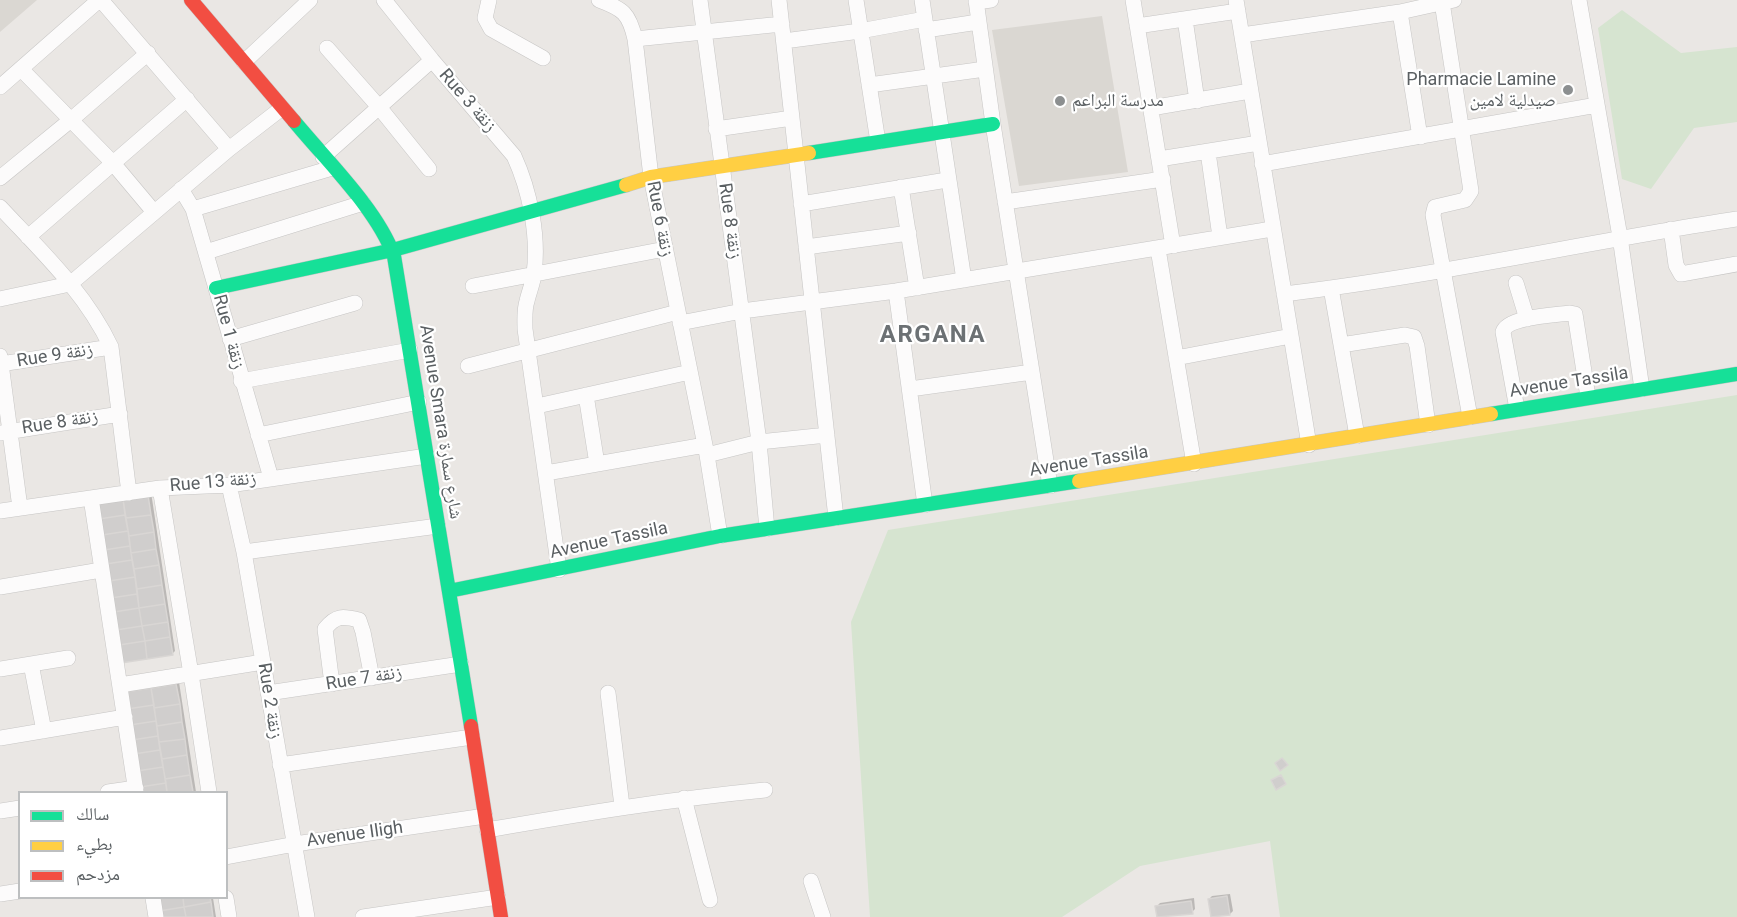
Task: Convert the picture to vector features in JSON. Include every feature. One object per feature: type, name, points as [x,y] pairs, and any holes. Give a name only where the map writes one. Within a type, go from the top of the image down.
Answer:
[{"type":"street","points":[[0,87],[100,0],[229,148]]},
{"type":"street","name":"Avenue Smara شارع سمارة","points":[[191,0],[363,203],[382,228],[393,250],[501,917]]},
{"type":"street","points":[[244,62],[310,0]]},
{"type":"street","name":"Rue 3 زنقة","points":[[384,0],[514,156],[522,173],[531,212],[534,246],[534,275],[525,315],[559,570]]},
{"type":"street","points":[[489,0],[485,18],[491,29],[543,58]]},
{"type":"street","name":"Rue 6 زنقة","points":[[598,0],[625,12],[630,20],[635,39],[651,177],[706,450],[720,536]]},
{"type":"street","name":"Rue 8 زنقة","points":[[700,0],[759,442],[766,529]]},
{"type":"street","points":[[779,0],[836,518]]},
{"type":"street","points":[[856,0],[878,142]]},
{"type":"street","points":[[922,0],[947,180],[964,280]]},
{"type":"street","points":[[1133,0],[1163,179],[1166,248],[1176,358],[1194,464]]},
{"type":"street","points":[[1579,0],[1620,237],[1642,389]]},
{"type":"street","points":[[981,1],[978,22],[1050,486]]},
{"type":"street","points":[[1242,35],[1400,12],[1448,1],[1462,130],[1471,186],[1470,195],[1465,200],[1437,206],[1432,212],[1470,417]]},
{"type":"street","points":[[1137,26],[1185,19],[1237,6],[1309,445]]},
{"type":"street","points":[[1400,12],[1420,137]]},
{"type":"street","points":[[1185,19],[1197,101]]},
{"type":"street","points":[[784,41],[860,31],[978,22]]},
{"type":"street","points":[[635,39],[782,24]]},
{"type":"street","points":[[327,48],[429,169]]},
{"type":"street","points":[[0,178],[148,53]]},
{"type":"street","points":[[193,209],[328,163],[379,107],[432,60]]},
{"type":"street","points":[[869,85],[985,69]]},
{"type":"street","points":[[22,70],[112,162],[154,212]]},
{"type":"street","points":[[1151,108],[1250,91]]},
{"type":"street","points":[[28,237],[187,99]]},
{"type":"street","points":[[1262,164],[1597,105]]},
{"type":"street","points":[[0,299],[70,284],[229,148],[282,108]]},
{"type":"street","points":[[716,129],[792,118]]},
{"type":"street","points":[[216,288],[393,250],[651,177],[993,124]]},
{"type":"street","points":[[1159,159],[1259,143]]},
{"type":"street","points":[[1208,152],[1220,237]]},
{"type":"street","points":[[1005,202],[1163,179]]},
{"type":"street","points":[[801,204],[947,180]]},
{"type":"street","points":[[901,187],[917,288]]},
{"type":"street","name":"Rue 1 زنقة","points":[[181,189],[193,209],[271,478]]},
{"type":"street","points":[[206,252],[363,203]]},
{"type":"street","points":[[0,207],[70,284],[96,318],[111,347],[129,493]]},
{"type":"street","points":[[1284,294],[1443,270],[1620,237],[1737,219]]},
{"type":"street","points":[[468,366],[679,317],[917,288],[1272,229]]},
{"type":"street","points":[[1671,229],[1676,265],[1681,274],[1737,264]]},
{"type":"street","points":[[806,247],[909,233]]},
{"type":"street","points":[[473,286],[665,249]]},
{"type":"street","points":[[1516,283],[1527,319]]},
{"type":"street","points":[[1331,288],[1357,436]]},
{"type":"street","points":[[896,291],[925,505]]},
{"type":"street","points":[[230,339],[355,303]]},
{"type":"street","points":[[1516,409],[1503,332],[1509,324],[1527,319],[1575,314],[1588,397]]},
{"type":"street","points":[[1341,345],[1408,335],[1414,337],[1428,425]]},
{"type":"street","points":[[1176,358],[1291,336]]},
{"type":"street","name":"Rue 9 زنقة","points":[[1,361],[111,347]]},
{"type":"street","points":[[241,381],[410,350]]},
{"type":"street","points":[[1,361],[5,432],[20,508]]},
{"type":"street","points":[[537,406],[690,372]]},
{"type":"street","points":[[910,389],[1032,372]]},
{"type":"street","name":"Avenue Tassila","points":[[449,591],[720,536],[1194,464],[1737,374]]},
{"type":"street","points":[[586,395],[597,464]]},
{"type":"street","points":[[258,435],[419,402]]},
{"type":"street","name":"Rue 8 زنقة","points":[[5,432],[120,414]]},
{"type":"street","points":[[546,473],[759,442],[826,435]]},
{"type":"street","name":"Rue 13 زنقة","points":[[0,511],[160,488],[229,485],[427,456]]},
{"type":"street","name":"Rue 2 زنقة","points":[[229,485],[244,552],[307,917]]},
{"type":"street","points":[[160,488],[209,791]]},
{"type":"street","points":[[91,498],[136,790]]},
{"type":"street","points":[[244,552],[438,526]]},
{"type":"street","points":[[0,587],[101,570]]},
{"type":"street","points":[[332,684],[326,628],[332,620],[345,616],[358,620],[363,632],[372,678]]},
{"type":"street","points":[[0,669],[68,658]]},
{"type":"street","points":[[120,685],[263,662]]},
{"type":"street","points":[[31,664],[44,731]]},
{"type":"street","name":"Rue 7 زنقة","points":[[268,693],[461,664]]},
{"type":"street","points":[[608,693],[621,806]]},
{"type":"street","points":[[0,738],[125,717]]},
{"type":"street","points":[[280,765],[472,737]]},
{"type":"street","name":"Avenue Iligh","points":[[228,857],[295,844],[765,790]]},
{"type":"street","points":[[684,798],[710,900]]},
{"type":"street","points":[[0,811],[18,808]]},
{"type":"street","points":[[811,881],[823,917]]},
{"type":"street","points":[[0,894],[18,891]]},
{"type":"street","points":[[363,917],[498,897]]},
{"type":"street","points":[[153,899],[156,917]]},
{"type":"street","points":[[226,899],[229,917]]},
{"type":"shaded area","points":[[0,0],[37,0],[0,32]]},
{"type":"shaded area","name":"مدرسة البراعم","points":[[1102,16],[1128,172],[1019,186],[992,30]]},
{"type":"green space","points":[[1622,10],[1681,53],[1737,47],[1737,122],[1694,128],[1651,189],[1622,179],[1598,28]]},
{"type":"green space","points":[[1737,395],[1737,917],[1280,917],[1270,841],[1140,866],[1062,917],[870,917],[851,622],[888,530]]},
{"type":"building","points":[[148,495],[151,515],[126,518],[123,499]]},
{"type":"building","points":[[123,499],[125,515],[99,519],[97,503]]},
{"type":"building","points":[[125,515],[128,531],[102,535],[99,519]]},
{"type":"building","points":[[151,515],[154,532],[129,536],[126,518]]},
{"type":"building","points":[[128,531],[130,546],[104,550],[102,535]]},
{"type":"building","points":[[154,532],[156,549],[131,553],[129,536]]},
{"type":"building","points":[[130,546],[132,560],[106,564],[104,550]]},
{"type":"building","points":[[156,549],[159,565],[134,569],[131,553]]},
{"type":"building","points":[[132,560],[135,577],[109,581],[106,564]]},
{"type":"building","points":[[159,565],[162,585],[137,589],[134,569]]},
{"type":"building","points":[[135,577],[137,594],[111,598],[109,581]]},
{"type":"building","points":[[162,585],[165,604],[139,608],[137,589]]},
{"type":"building","points":[[137,594],[139,608],[114,612],[111,598]]},
{"type":"building","points":[[165,604],[168,622],[142,626],[139,608]]},
{"type":"building","points":[[139,608],[142,626],[116,630],[114,612]]},
{"type":"building","points":[[168,622],[170,637],[145,641],[142,626]]},
{"type":"building","points":[[142,626],[145,641],[119,645],[116,630]]},
{"type":"building","points":[[170,637],[173,655],[147,659],[145,641]]},
{"type":"building","points":[[145,641],[147,659],[121,663],[119,645]]},
{"type":"building","points":[[176,684],[180,704],[154,708],[151,688]]},
{"type":"building","points":[[151,688],[154,705],[127,709],[125,692]]},
{"type":"building","points":[[180,704],[182,722],[157,726],[154,708]]},
{"type":"building","points":[[154,705],[156,721],[130,725],[127,709]]},
{"type":"building","points":[[156,721],[158,736],[132,740],[130,725]]},
{"type":"building","points":[[182,722],[185,739],[159,742],[157,726]]},
{"type":"building","points":[[158,736],[160,750],[134,754],[132,740]]},
{"type":"building","points":[[185,739],[187,755],[162,759],[159,742]]},
{"type":"building","points":[[160,750],[163,767],[137,771],[134,754]]},
{"type":"building","points":[[187,755],[190,775],[165,779],[162,759]]},
{"type":"building","points":[[1282,758],[1288,765],[1280,771],[1275,763]]},
{"type":"building","points":[[163,767],[166,783],[140,787],[137,771]]},
{"type":"building","points":[[190,775],[193,791],[167,791],[165,779]]},
{"type":"building","points":[[1281,775],[1286,784],[1276,790],[1271,780]]},
{"type":"building","points":[[166,783],[167,791],[140,791],[140,787]]},
{"type":"building","points":[[1227,896],[1230,915],[1211,917],[1208,899]]},
{"type":"building","points":[[157,899],[183,899],[184,907],[159,911]]},
{"type":"building","points":[[183,899],[210,899],[211,902],[184,907]]},
{"type":"building","points":[[1191,901],[1193,914],[1157,917],[1155,906]]},
{"type":"building","points":[[211,902],[213,917],[186,917],[184,907]]},
{"type":"building","points":[[184,907],[186,917],[160,917],[159,911]]},
{"type":"traffic: fast","points":[[294,121],[363,203],[386,238],[394,256],[471,726]]},
{"type":"traffic: fast","points":[[809,153],[993,124]]},
{"type":"traffic: fast","points":[[216,288],[393,250],[626,185]]},
{"type":"traffic: fast","points":[[1491,414],[1737,374]]},
{"type":"traffic: fast","points":[[449,591],[720,536],[1079,481]]},
{"type":"traffic: slow","points":[[626,185],[651,177],[809,153]]},
{"type":"traffic: slow","points":[[1079,481],[1491,414]]},
{"type":"traffic: jam","points":[[191,0],[294,121]]},
{"type":"traffic: jam","points":[[471,726],[501,917]]},
{"type":"place","name":"Pharmacie Lamine صيدلية لامين","points":[[1568,90]]},
{"type":"place","name":"مدرسة البراعم","points":[[1060,101]]},
{"type":"district","name":"ARGANA","points":[[933,336]]}]
